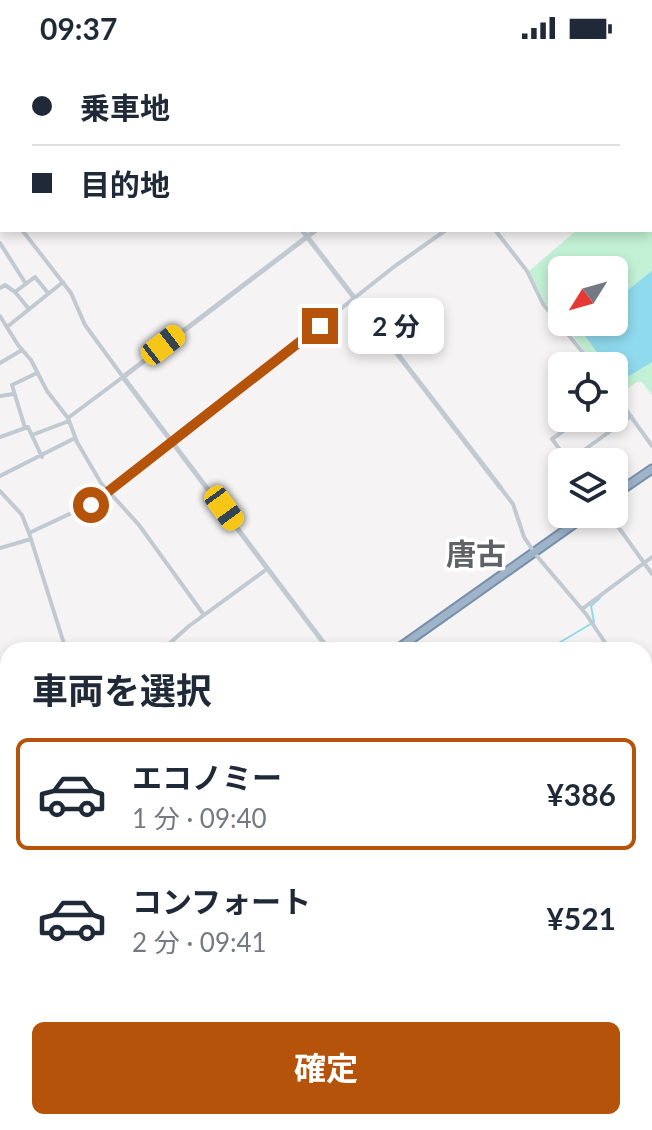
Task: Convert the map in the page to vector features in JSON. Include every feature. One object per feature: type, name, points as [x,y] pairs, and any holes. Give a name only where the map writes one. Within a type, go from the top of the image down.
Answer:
[{"type":"highway","points":[[628,485],[652,469]]},
{"type":"highway","points":[[407,642],[568,528]]},
{"type":"street","points":[[24,232],[75,299],[85,325],[323,642]]},
{"type":"street","points":[[303,232],[513,504],[524,537],[604,642]]},
{"type":"street","points":[[32,435],[68,420],[313,232]]},
{"type":"street","points":[[0,548],[85,508],[108,492],[403,260],[443,232]]},
{"type":"street","points":[[497,232],[527,271],[543,304],[582,352]]},
{"type":"street","points":[[0,243],[26,284]]},
{"type":"street","points":[[15,292],[35,277],[49,294]]},
{"type":"street","points":[[7,327],[63,282]]},
{"type":"street","points":[[0,288],[5,285],[15,292],[29,309]]},
{"type":"street","points":[[0,316],[68,420],[75,438],[108,492],[139,525],[204,615]]},
{"type":"street","points":[[0,363],[22,350]]},
{"type":"street","points":[[25,428],[12,385],[37,373]]},
{"type":"street","points":[[0,396],[14,394]]},
{"type":"street","points":[[628,412],[652,446]]},
{"type":"street","points":[[588,448],[631,416]]},
{"type":"street","points":[[0,437],[28,427],[42,457]]},
{"type":"street","points":[[559,448],[552,439],[562,432]]},
{"type":"street","points":[[0,476],[75,438]]},
{"type":"street","points":[[0,491],[22,515],[63,642]]},
{"type":"street","points":[[619,528],[652,574]]},
{"type":"street","points":[[582,609],[652,557]]},
{"type":"street","points":[[172,642],[267,569]]},
{"type":"green space","points":[[575,232],[652,232],[652,395],[642,382],[628,388],[628,352],[586,352],[574,336],[628,336],[628,256],[548,256],[548,306],[529,271]]},
{"type":"water","points":[[652,271],[652,362],[628,377],[628,352],[597,352],[585,336],[628,336],[628,290]]},
{"type":"waterway","points":[[560,642],[594,622],[591,606],[600,598]]},
{"type":"district","name":"唐古","points":[[476,555]]},
{"type":"route","points":[[91,505],[320,326]]}]
